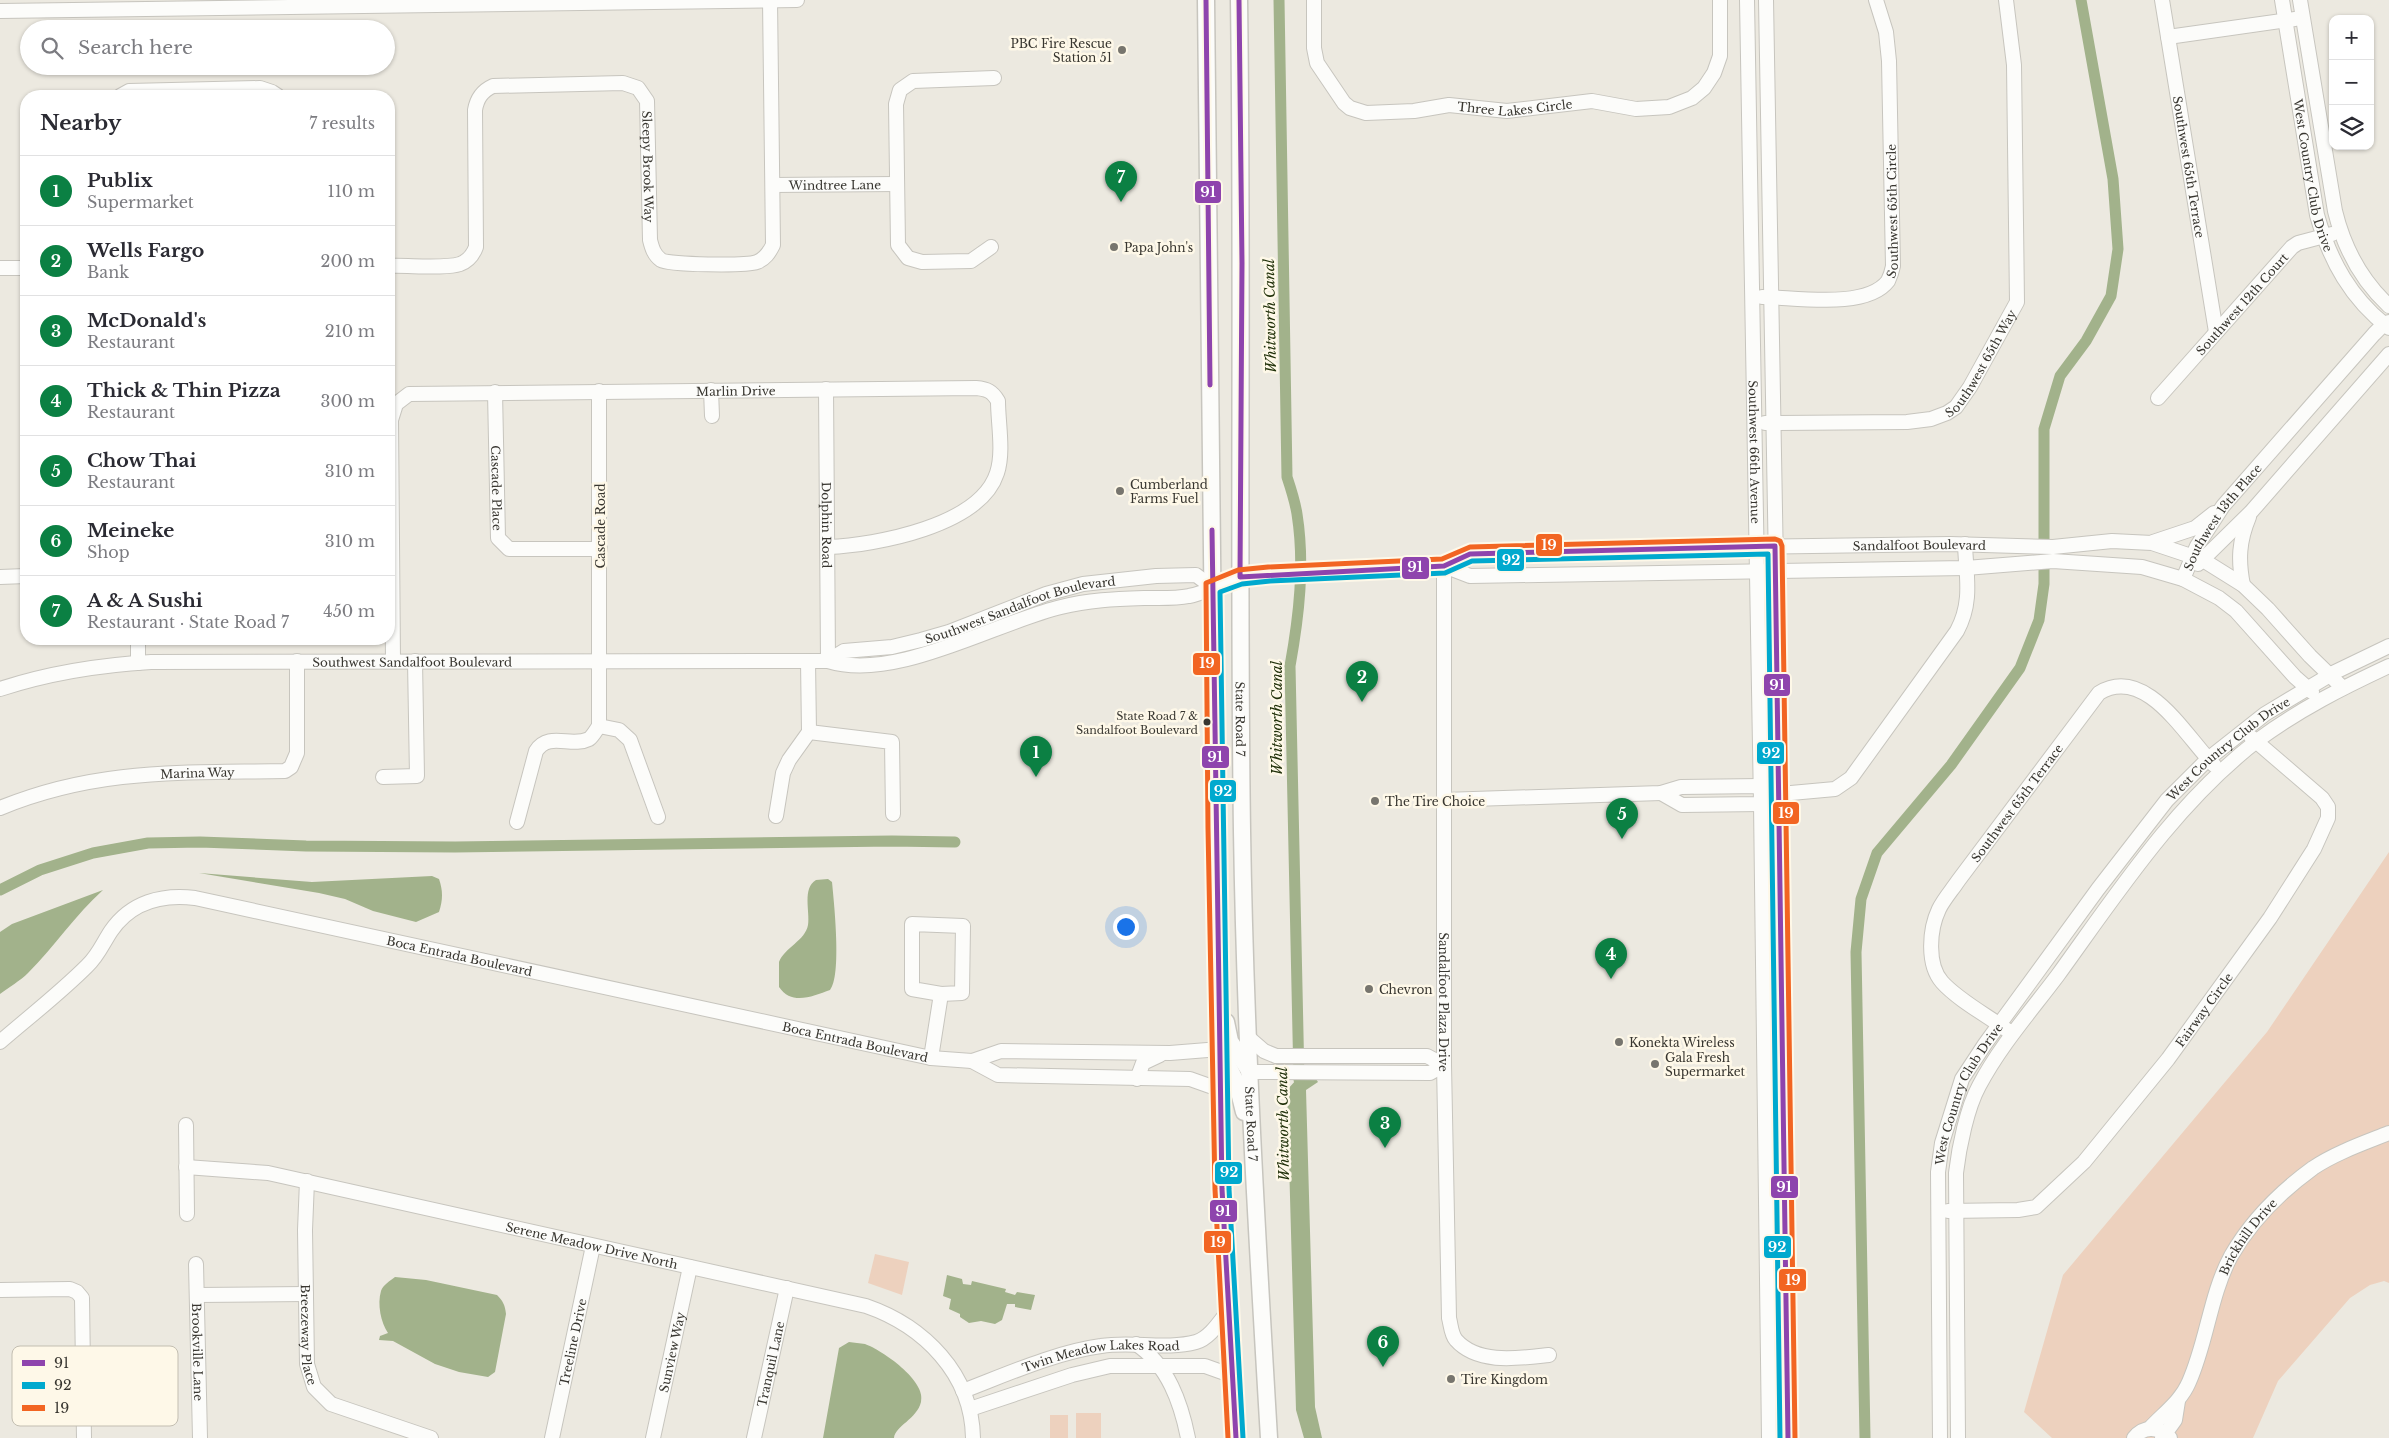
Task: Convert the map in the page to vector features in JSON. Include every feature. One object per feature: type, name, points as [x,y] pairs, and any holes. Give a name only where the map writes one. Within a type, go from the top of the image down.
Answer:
[{"type":"main road","points":[[1206,0],[1212,587],[1222,1189],[1236,1438]]},
{"type":"main road","name":"State Road 7","points":[[1239,0],[1242,262],[1240,577],[1242,832],[1251,1138],[1269,1438]]},
{"type":"main road","points":[[1218,986],[1230,1041],[1250,1072]]},
{"type":"main road","points":[[1220,1049],[1237,1084],[1251,1138]]},
{"type":"street","name":"Sleepy Brook Way","points":[[395,266],[453,265],[465,261],[473,254],[476,247],[475,110],[480,96],[493,86],[623,84],[638,88],[647,101],[650,240],[657,256],[669,264],[749,263],[763,259],[773,245],[770,0]]},
{"type":"street","points":[[0,11],[797,0]]},
{"type":"street","name":"Three Lakes Circle","points":[[1314,0],[1314,48],[1317,64],[1339,98],[1350,108],[1366,113],[1387,114],[1449,105],[1507,111],[1583,101],[1598,101],[1636,109],[1669,107],[1681,103],[1704,88],[1717,64],[1720,56],[1720,0]]},
{"type":"street","name":"Southwest 66th Avenue","points":[[1747,0],[1761,786],[1769,1438]]},
{"type":"street","name":"Southwest 66th Avenue","points":[[1766,0],[1780,794],[1788,1438]]},
{"type":"street","name":"Southwest 65th Circle","points":[[1752,297],[1863,297],[1879,289],[1888,280],[1893,266],[1890,61],[1886,32],[1876,0]]},
{"type":"street","name":"Southwest 65th Way","points":[[1754,423],[1907,422],[1940,417],[1956,406],[1963,398],[2017,302],[2014,85],[2012,32],[2006,0]]},
{"type":"street","name":"Southwest 65th Terrace","points":[[2162,0],[2216,332]]},
{"type":"street","name":"West Country Club Drive","points":[[2282,0],[2317,215],[2323,236],[2334,262],[2347,285],[2363,305],[2387,325]]},
{"type":"street","name":"West Country Club Drive","points":[[2300,0],[2340,232],[2362,274],[2389,306]]},
{"type":"street","points":[[2168,37],[2303,18]]},
{"type":"street","name":"Windtree Lane","points":[[991,247],[971,260],[922,262],[908,258],[898,245],[896,104],[900,90],[913,80],[994,78]]},
{"type":"street","points":[[173,90],[260,88],[266,90]]},
{"type":"street","name":"Windtree Lane","points":[[773,185],[897,184]]},
{"type":"street","name":"Southwest 12th Court","points":[[2158,398],[2292,246],[2298,242],[2340,232]]},
{"type":"street","points":[[0,268],[20,268]]},
{"type":"street","name":"Southwest 13th Place","points":[[2183,579],[2198,558],[2222,506],[2387,325]]},
{"type":"street","name":"Southwest 13th Place","points":[[2198,558],[2251,512],[2389,354]]},
{"type":"street","name":"Marlin Drive","points":[[395,407],[402,398],[409,394],[495,392],[976,388],[987,390],[998,401],[999,466],[994,482],[984,496],[953,516],[904,536],[857,546],[828,547]]},
{"type":"street","name":"Dolphin Road","points":[[826,389],[828,661]]},
{"type":"street","points":[[711,390],[712,416]]},
{"type":"street","name":"Cascade Road","points":[[599,391],[601,661],[599,726]]},
{"type":"street","name":"Cascade Place","points":[[495,392],[498,538],[509,548],[600,549]]},
{"type":"street","points":[[2152,543],[2195,528],[2222,506]]},
{"type":"street","points":[[2244,585],[2239,554],[2241,540],[2251,512]]},
{"type":"street","name":"Sandalfoot Boulevard","points":[[1089,601],[1183,597],[1240,577],[1282,573],[1444,566],[1470,554],[1548,550],[1756,546],[1965,544],[2053,547],[2112,541],[2152,543],[2198,558],[2244,585],[2343,688]]},
{"type":"street","points":[[1661,793],[1682,805],[1761,804],[1780,794],[1835,789],[1851,778],[1957,630],[1967,609],[1965,544]]},
{"type":"street","name":"Sandalfoot Boulevard","points":[[1444,566],[1470,576],[1966,568],[2053,561],[2142,567],[2183,579],[2208,591],[2236,611],[2295,677],[2322,700]]},
{"type":"street","name":"Sandalfoot Plaza Drive","points":[[1444,566],[1444,1064],[1449,1318],[1456,1340],[1471,1351],[1492,1357],[1549,1354]]},
{"type":"street","name":"Southwest Sandalfoot Boulevard","points":[[828,661],[844,651],[892,646],[949,632],[1046,594],[1084,584],[1156,576],[1196,575],[1212,587]]},
{"type":"street","points":[[0,577],[20,576]]},
{"type":"street","name":"Southwest Sandalfoot Boulevard","points":[[0,689],[49,675],[95,667],[138,663],[297,661],[828,661],[845,666],[864,665],[925,654],[1048,610],[1089,601]]},
{"type":"street","points":[[138,645],[138,663]]},
{"type":"street","name":"Marlin Drive","points":[[393,645],[393,661]]},
{"type":"street","name":"West Country Club Drive","points":[[1940,1438],[1940,1212],[1938,1172],[1942,1143],[1962,1079],[2098,889],[2167,800],[2208,759],[2265,714],[2330,675],[2389,646]]},
{"type":"street","name":"Marina Way","points":[[0,808],[55,789],[120,776],[284,772],[291,767],[298,753],[297,661]]},
{"type":"street","points":[[383,776],[417,776],[415,661]]},
{"type":"street","points":[[776,816],[783,773],[789,760],[809,732],[808,661]]},
{"type":"street","name":"West Country Club Drive","points":[[1958,1438],[1956,1173],[1960,1147],[1978,1086],[2113,899],[2178,814],[2257,741],[2343,688],[2389,666]]},
{"type":"street","name":"Southwest 65th Terrace","points":[[2014,1034],[1943,983],[1934,971],[1931,956],[1933,925],[1939,909],[1958,881],[2099,693],[2113,686],[2121,686],[2146,693],[2160,704],[2221,773]]},
{"type":"street","points":[[517,822],[536,751],[541,744],[548,741],[579,741],[589,738],[599,726],[619,730],[630,740],[658,817]]},
{"type":"street","name":"Fairway Circle","points":[[1940,1212],[2018,1210],[2036,1207],[2084,1162],[2168,1059],[2223,985],[2314,849],[2328,818],[2328,807],[2322,798],[2243,730]]},
{"type":"street","points":[[809,732],[892,742],[893,814]]},
{"type":"street","points":[[1443,800],[1661,793],[1681,787],[1761,786],[1780,794]]},
{"type":"street","points":[[2098,889],[2113,899]]},
{"type":"street","name":"Boca Entrada Boulevard","points":[[0,1042],[90,964],[115,926],[128,913],[151,901],[178,896],[214,902],[931,1058],[972,1061],[1001,1051],[1165,1053],[1220,1049]]},
{"type":"street","points":[[912,924],[963,926],[962,993],[941,994],[912,989],[912,924]]},
{"type":"street","points":[[931,1058],[941,994]]},
{"type":"street","points":[[1764,995],[1783,994]]},
{"type":"street","points":[[1249,1038],[1264,1051],[1276,1056],[1427,1056],[1444,1064]]},
{"type":"street","name":"Boca Entrada Boulevard","points":[[1137,1079],[1143,1064],[1148,1059],[1165,1053]]},
{"type":"street","name":"Boca Entrada Boulevard","points":[[972,1061],[998,1075],[1190,1080],[1220,1090]]},
{"type":"street","points":[[1250,1072],[1430,1073],[1444,1064]]},
{"type":"street","points":[[186,1125],[187,1214]]},
{"type":"street","name":"Brickhill Drive","points":[[2134,1438],[2143,1430],[2150,1428],[2178,1401],[2189,1383],[2202,1348],[2216,1294],[2231,1257],[2265,1208],[2314,1167],[2389,1133]]},
{"type":"street","name":"Serene Meadow Drive North","points":[[186,1167],[268,1173],[546,1233],[594,1246],[866,1306],[904,1322],[932,1345],[945,1360],[963,1391],[970,1409],[973,1438]]},
{"type":"street","name":"Breezeway Place","points":[[307,1181],[306,1294],[308,1372],[319,1393],[339,1407],[432,1438]]},
{"type":"street","name":"Treeline Drive","points":[[552,1438],[594,1246]]},
{"type":"street","name":"Brookville Lane","points":[[196,1264],[200,1438]]},
{"type":"street","name":"Sunview Way","points":[[653,1438],[690,1267]]},
{"type":"street","name":"Tranquil Lane","points":[[754,1438],[787,1288]]},
{"type":"street","points":[[0,1290],[70,1289],[77,1292],[82,1298],[83,1346]]},
{"type":"street","points":[[1767,1294],[1787,1293]]},
{"type":"street","points":[[198,1295],[306,1294]]},
{"type":"street","name":"Twin Meadow Lakes Road","points":[[963,1391],[1067,1354],[1101,1346],[1198,1341],[1214,1329],[1229,1310]]},
{"type":"street","points":[[1940,1332],[1958,1332]]},
{"type":"street","points":[[1136,1344],[1150,1354],[1171,1385],[1182,1410],[1188,1438]]},
{"type":"street","points":[[1067,1354],[1072,1375]]},
{"type":"street","name":"Twin Meadow Lakes Road","points":[[970,1409],[1072,1375],[1110,1366],[1205,1366],[1233,1376]]},
{"type":"street","name":"Brickhill Drive","points":[[2166,1436],[2175,1420],[2178,1401]]},
{"type":"street","points":[[2150,1428],[2166,1436]]},
{"type":"shaded area","points":[[2389,852],[2389,1283],[2384,1281],[2370,1285],[2350,1298],[2278,1381],[2253,1438],[2052,1438],[2024,1412],[2063,1275],[2267,1032]]},
{"type":"shaded area","points":[[199,873],[312,882],[432,876],[439,879],[442,899],[439,912],[416,922],[373,911],[345,899],[319,893]]},
{"type":"shaded area","points":[[828,879],[832,882],[836,939],[834,982],[830,990],[810,997],[796,998],[784,993],[779,987],[779,962],[806,931],[808,925],[809,888],[816,880]]},
{"type":"shaded area","points":[[103,890],[28,973],[0,994],[0,932],[12,924]]},
{"type":"shaded area","points":[[1297,1079],[1316,1079],[1318,1082],[1306,1090],[1315,1407],[1322,1438],[1304,1438],[1296,1410],[1287,1090]]},
{"type":"shaded area","points":[[875,1254],[909,1262],[902,1295],[868,1283]]},
{"type":"shaded area","points":[[947,1275],[962,1279],[963,1284],[971,1285],[972,1281],[1006,1289],[1005,1292],[1015,1295],[1017,1292],[1035,1295],[1031,1310],[1015,1307],[1015,1304],[1007,1304],[1002,1320],[995,1324],[981,1321],[969,1323],[960,1317],[960,1314],[949,1309],[951,1299],[943,1296]]},
{"type":"shaded area","points":[[395,1277],[426,1280],[497,1295],[503,1303],[506,1314],[495,1372],[488,1377],[459,1372],[435,1364],[393,1341],[379,1340],[380,1336],[388,1333],[380,1313],[381,1291]]},
{"type":"shaded area","points":[[849,1342],[873,1347],[892,1359],[902,1367],[917,1385],[921,1394],[919,1408],[898,1430],[894,1438],[823,1438],[839,1348]]},
{"type":"shaded area","points":[[1076,1413],[1101,1413],[1101,1438],[1076,1438]]},
{"type":"shaded area","points":[[1050,1415],[1068,1415],[1068,1438],[1050,1438]]},
{"type":"waterway","name":"Whitworth Canal","points":[[1279,0],[1287,477],[1296,509],[1301,552],[1300,590],[1290,666],[1299,1080]]},
{"type":"waterway","points":[[1865,1438],[1856,952],[1861,899],[1877,853],[1951,765],[2020,668],[2039,620],[2044,584],[2044,429],[2060,376],[2086,341],[2111,296],[2118,249],[2113,179],[2081,0]]},
{"type":"waterway","points":[[0,890],[40,870],[93,853],[148,843],[200,842],[306,846],[455,847],[892,841],[955,842]]},
{"type":"transit line","name":"91","points":[[1206,0],[1210,385]]},
{"type":"transit line","name":"91","points":[[1239,0],[1242,263],[1240,577],[1444,566],[1470,554],[1775,546],[1788,1438]]},
{"type":"transit line","name":"91","points":[[1212,530],[1222,1189],[1236,1438]]},
{"type":"transit line","name":"19","points":[[1228,1438],[1215,1189],[1208,828],[1206,583],[1238,570],[1442,559],[1470,547],[1775,539],[1780,541],[1782,546],[1795,1438]]},
{"type":"transit line","name":"92","points":[[1243,1438],[1229,1189],[1220,592],[1242,584],[1270,581],[1445,573],[1472,561],[1768,554],[1780,1438]]},
{"type":"place","name":"PBC Fire Rescue Station 51","points":[[1122,50]]},
{"type":"place","name":"A & A Sushi","points":[[1121,202]]},
{"type":"place","name":"Papa John's","points":[[1114,247]]},
{"type":"place","name":"Cumberland Farms Fuel","points":[[1120,491]]},
{"type":"place","name":"Wells Fargo","points":[[1362,702]]},
{"type":"place","name":"State Road 7 & Sandalfoot Boulevard","points":[[1207,722]]},
{"type":"place","name":"Publix","points":[[1036,777]]},
{"type":"place","name":"The Tire Choice","points":[[1375,801]]},
{"type":"place","name":"Chow Thai","points":[[1622,839]]},
{"type":"place","name":"Thick & Thin Pizza","points":[[1611,979]]},
{"type":"place","name":"Chevron","points":[[1369,989]]},
{"type":"place","name":"Konekta Wireless","points":[[1619,1042]]},
{"type":"place","name":"Gala Fresh Supermarket","points":[[1655,1064]]},
{"type":"place","name":"McDonald's","points":[[1385,1148]]},
{"type":"place","name":"Meineke","points":[[1383,1367]]},
{"type":"place","name":"Tire Kingdom","points":[[1451,1379]]}]
